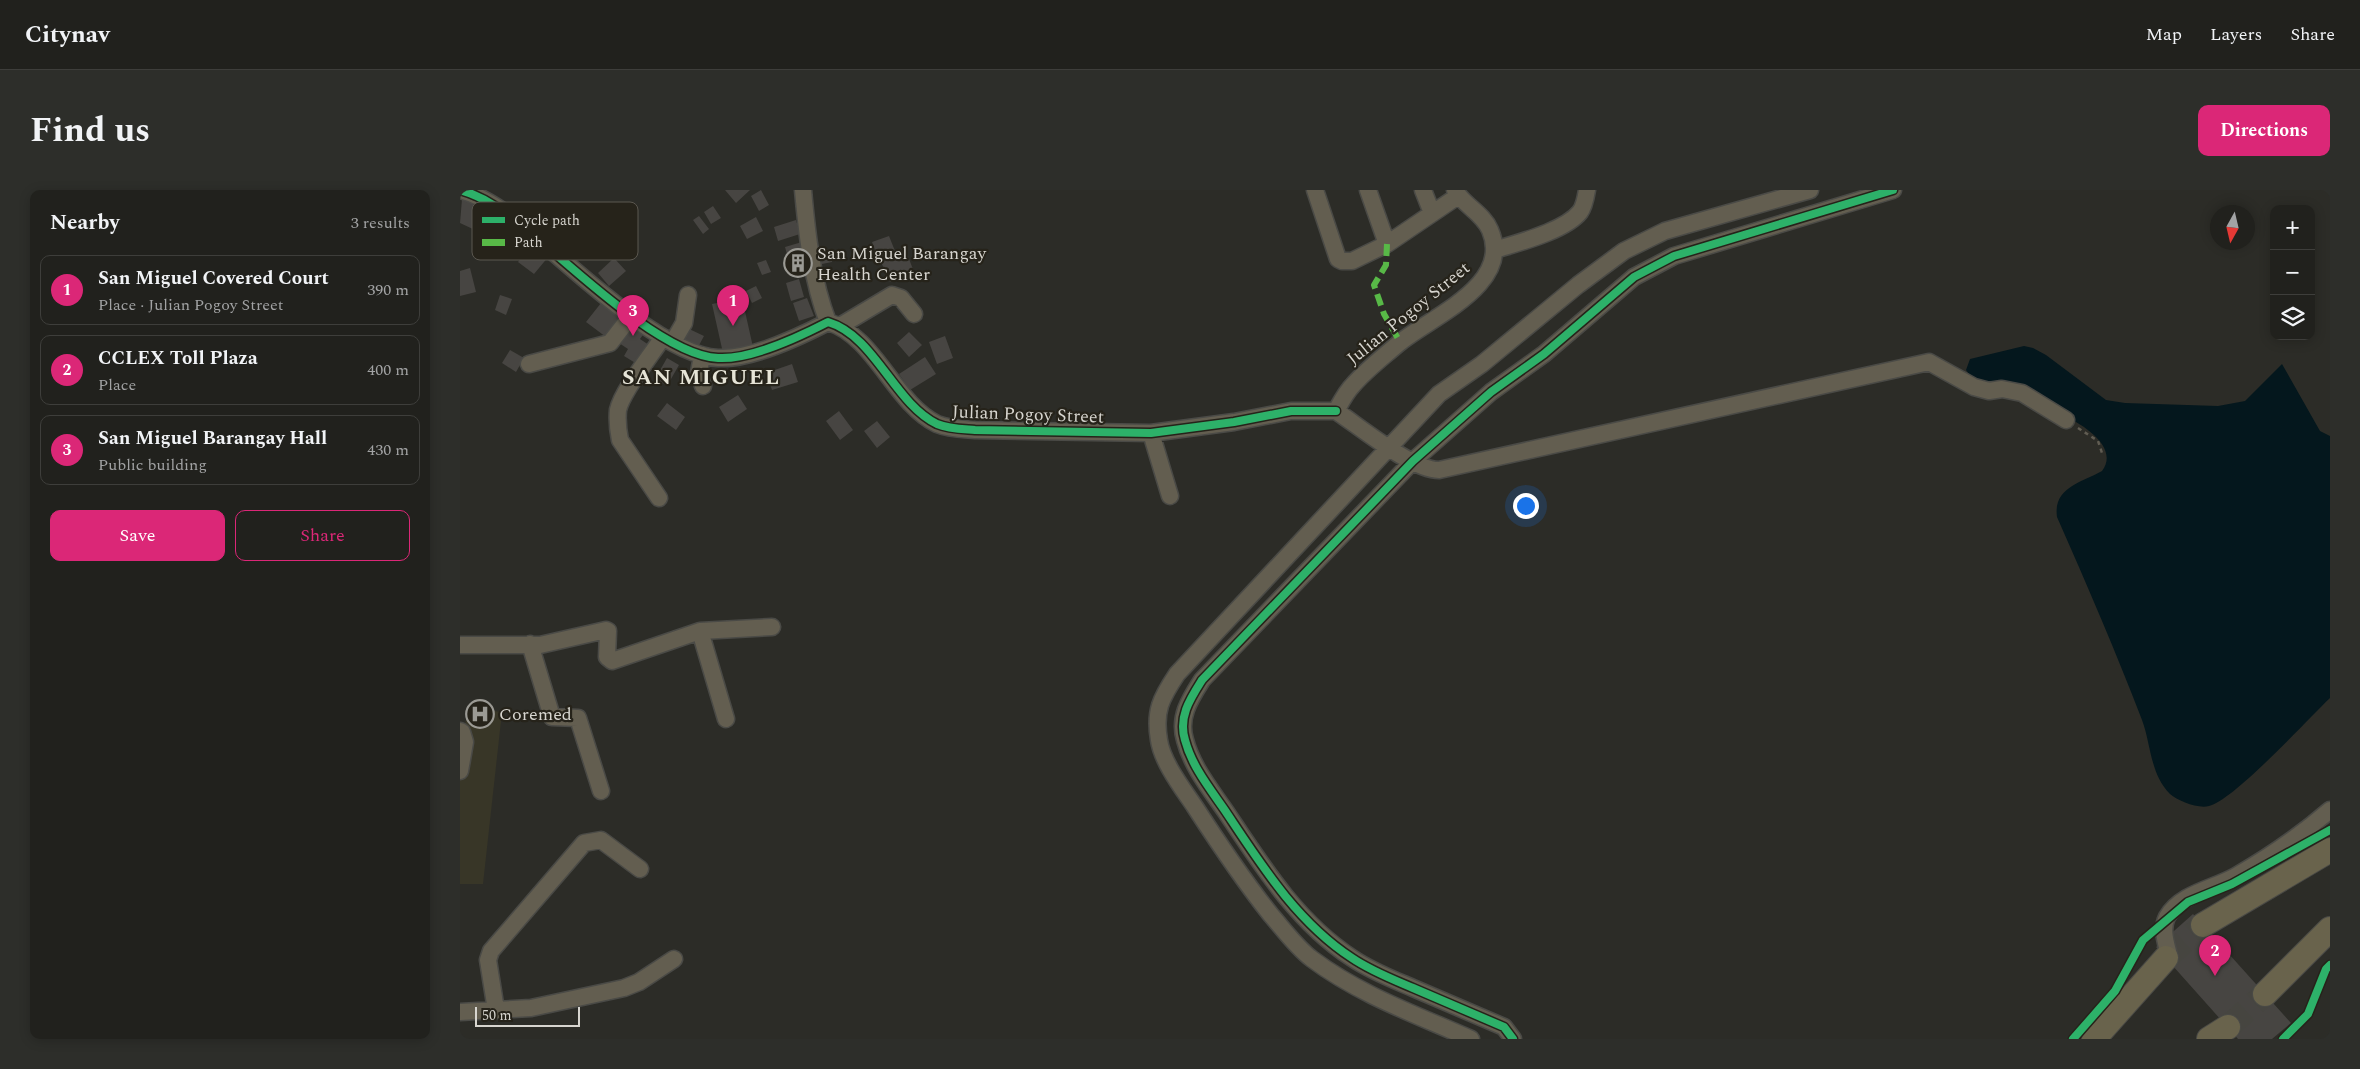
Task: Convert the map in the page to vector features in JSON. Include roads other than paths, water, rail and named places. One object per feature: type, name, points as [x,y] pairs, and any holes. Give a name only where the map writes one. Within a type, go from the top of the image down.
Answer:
[{"type":"highway","points":[[2203,925],[2330,850]]},
{"type":"highway","points":[[2265,994],[2330,929]]},
{"type":"highway","points":[[2094,1039],[2167,956]]},
{"type":"street","points":[[460,190],[487,202]]},
{"type":"street","points":[[803,190],[821,303],[834,324]]},
{"type":"street","points":[[1315,190],[1338,259],[1342,262],[1352,261],[1387,244],[1457,193],[1490,228],[1494,250],[1536,237],[1568,222],[1581,212],[1586,190]]},
{"type":"street","points":[[1368,190],[1387,244]]},
{"type":"street","points":[[1423,190],[1432,213]]},
{"type":"street","points":[[1471,1039],[1364,992],[1310,958],[1237,872],[1173,773],[1159,743],[1156,718],[1161,698],[1177,674],[1439,394],[1482,364],[1578,285],[1624,252],[1665,231],[1810,190]]},
{"type":"street","points":[[1513,1039],[1504,1027],[1372,970],[1351,958],[1319,933],[1295,909],[1249,847],[1197,768],[1184,739],[1183,718],[1188,702],[1202,680],[1413,461],[1491,392],[1544,354],[1634,277],[1674,256],[1893,190]]},
{"type":"street","name":"Julian Pogoy Street","points":[[834,324],[862,346],[917,409],[936,424],[975,430],[1150,433],[1234,422],[1291,411],[1336,410],[1352,385],[1400,342],[1448,310],[1478,285],[1491,268],[1494,250]]},
{"type":"street","points":[[563,260],[631,316],[668,340],[684,349],[717,358],[738,357],[797,338],[834,324],[892,295],[901,298],[914,314]]},
{"type":"street","points":[[659,498],[620,440],[617,429],[618,408],[634,379],[684,323],[688,295]]},
{"type":"street","points":[[529,364],[610,343],[631,316]]},
{"type":"street","points":[[702,355],[699,373],[702,386]]},
{"type":"street","points":[[1336,410],[1390,448],[1429,470],[1439,470],[1929,362],[1974,387],[1989,392],[2007,389],[2022,393],[2066,420]]},
{"type":"street","points":[[1150,433],[1170,496]]},
{"type":"street","points":[[460,645],[552,644],[607,630],[607,657],[612,661],[700,631],[772,627]]},
{"type":"street","points":[[700,631],[726,719]]},
{"type":"street","points":[[530,644],[552,717],[578,718],[601,791]]},
{"type":"street","points":[[460,731],[465,742],[460,771]]},
{"type":"street","points":[[2167,956],[2164,925],[2168,916],[2177,906],[2206,888],[2234,878],[2308,829],[2330,810]]},
{"type":"street","points":[[496,1010],[488,960],[491,951],[584,843],[601,840],[640,870]]},
{"type":"street","points":[[460,1012],[532,1008],[624,988],[639,982],[674,959]]},
{"type":"tunnel","points":[[2166,958],[2203,925]]},
{"type":"tunnel","points":[[2228,1027],[2265,994]]},
{"type":"place","name":"San Miguel Barangay Health Center","points":[[798,263]]},
{"type":"place","name":"San Miguel Covered Court","points":[[733,326]]},
{"type":"place","name":"San Miguel Barangay Hall","points":[[633,336]]},
{"type":"place","name":"Coremed","points":[[480,714]]},
{"type":"place","name":"CCLEX Toll Plaza","points":[[2215,976]]},
{"type":"district","name":"SAN MIGUEL","points":[[701,376]]}]
